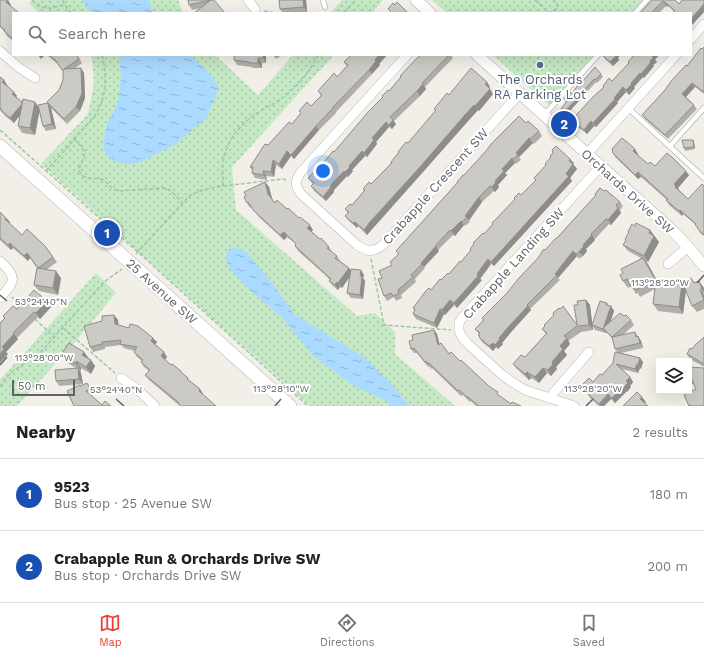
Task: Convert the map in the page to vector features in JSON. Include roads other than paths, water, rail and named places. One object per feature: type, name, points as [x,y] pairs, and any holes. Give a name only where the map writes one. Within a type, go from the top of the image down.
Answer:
[{"type":"main road","name":"25 Avenue SW","points":[[0,146],[271,389],[288,406]]},
{"type":"street","points":[[248,0],[255,9]]},
{"type":"street","points":[[416,0],[429,12]]},
{"type":"street","points":[[692,38],[704,24]]},
{"type":"street","points":[[0,51],[18,67],[35,78]]},
{"type":"street","name":"Crabapple Crescent SW","points":[[406,56],[301,172],[296,183],[296,186],[301,194],[361,248],[366,250],[376,250],[383,245],[520,93]]},
{"type":"street","name":"Orchards Drive SW","points":[[478,56],[672,230],[704,266]]},
{"type":"street","points":[[587,154],[675,56]]},
{"type":"street","name":"Crabapple Landing SW","points":[[574,406],[526,390],[509,380],[467,343],[459,330],[459,323],[601,166]]},
{"type":"street","points":[[668,264],[688,247]]},
{"type":"street","points":[[0,261],[11,272],[13,278],[11,286],[0,298]]},
{"type":"street","points":[[548,398],[589,352]]},
{"type":"street","points":[[121,378],[138,390],[155,406]]},
{"type":"lane","points":[[323,0],[325,7]]},
{"type":"lane","points":[[636,12],[647,0]]},
{"type":"lane","points":[[544,115],[597,56]]},
{"type":"lane","points":[[628,108],[704,178]]},
{"type":"lane","points":[[670,146],[704,108]]},
{"type":"water","points":[[82,0],[150,0],[152,12],[91,12]]},
{"type":"water","points":[[119,56],[190,56],[204,67],[219,87],[207,117],[177,143],[139,163],[128,164],[117,162],[107,156],[103,145],[107,124],[118,103],[121,79]]},
{"type":"water","points":[[234,247],[247,252],[295,315],[364,357],[393,386],[409,406],[392,406],[383,399],[356,387],[313,356],[282,317],[255,295],[234,274],[226,261],[227,251]]},
{"type":"place","name":"The Orchards RA Parking Lot","points":[[540,65]]},
{"type":"place","name":"Crabapple Run & Orchards Drive SW","points":[[564,124]]},
{"type":"place","name":"9523","points":[[107,233]]}]
